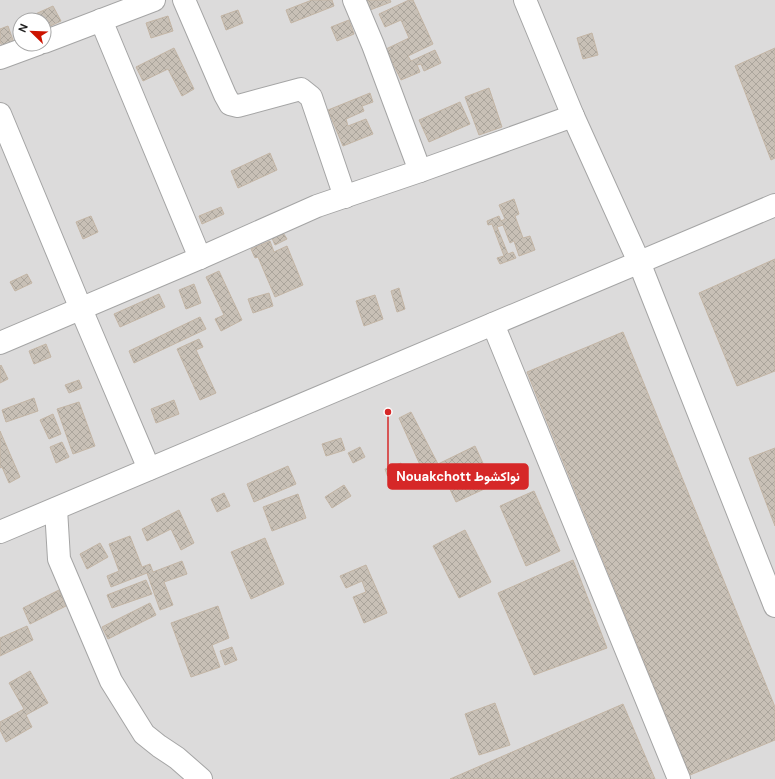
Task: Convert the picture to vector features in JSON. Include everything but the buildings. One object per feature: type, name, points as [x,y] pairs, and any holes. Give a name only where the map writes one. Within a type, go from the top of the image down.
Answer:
[{"type":"street","points":[[52,39],[154,0]]},
{"type":"street","points":[[184,0],[224,96],[230,104],[238,106],[301,89],[312,97],[346,197]]},
{"type":"street","points":[[354,0],[373,45],[420,171]]},
{"type":"street","points":[[525,0],[573,116],[639,262],[775,606]]},
{"type":"street","points":[[101,20],[200,258]]},
{"type":"street","points":[[0,58],[16,52]]},
{"type":"street","points":[[0,114],[149,469]]},
{"type":"street","points":[[0,343],[200,258],[317,206],[573,116]]},
{"type":"street","points":[[0,532],[775,205]]},
{"type":"street","points":[[493,324],[678,779]]},
{"type":"street","points":[[56,508],[59,559],[111,681],[144,734],[177,758],[202,779]]},
{"type":"shaded area","points":[[0,0],[775,0],[775,779],[0,779]]},
{"type":"place","name":"Nouakchott نواكشوط","points":[[388,412]]}]
